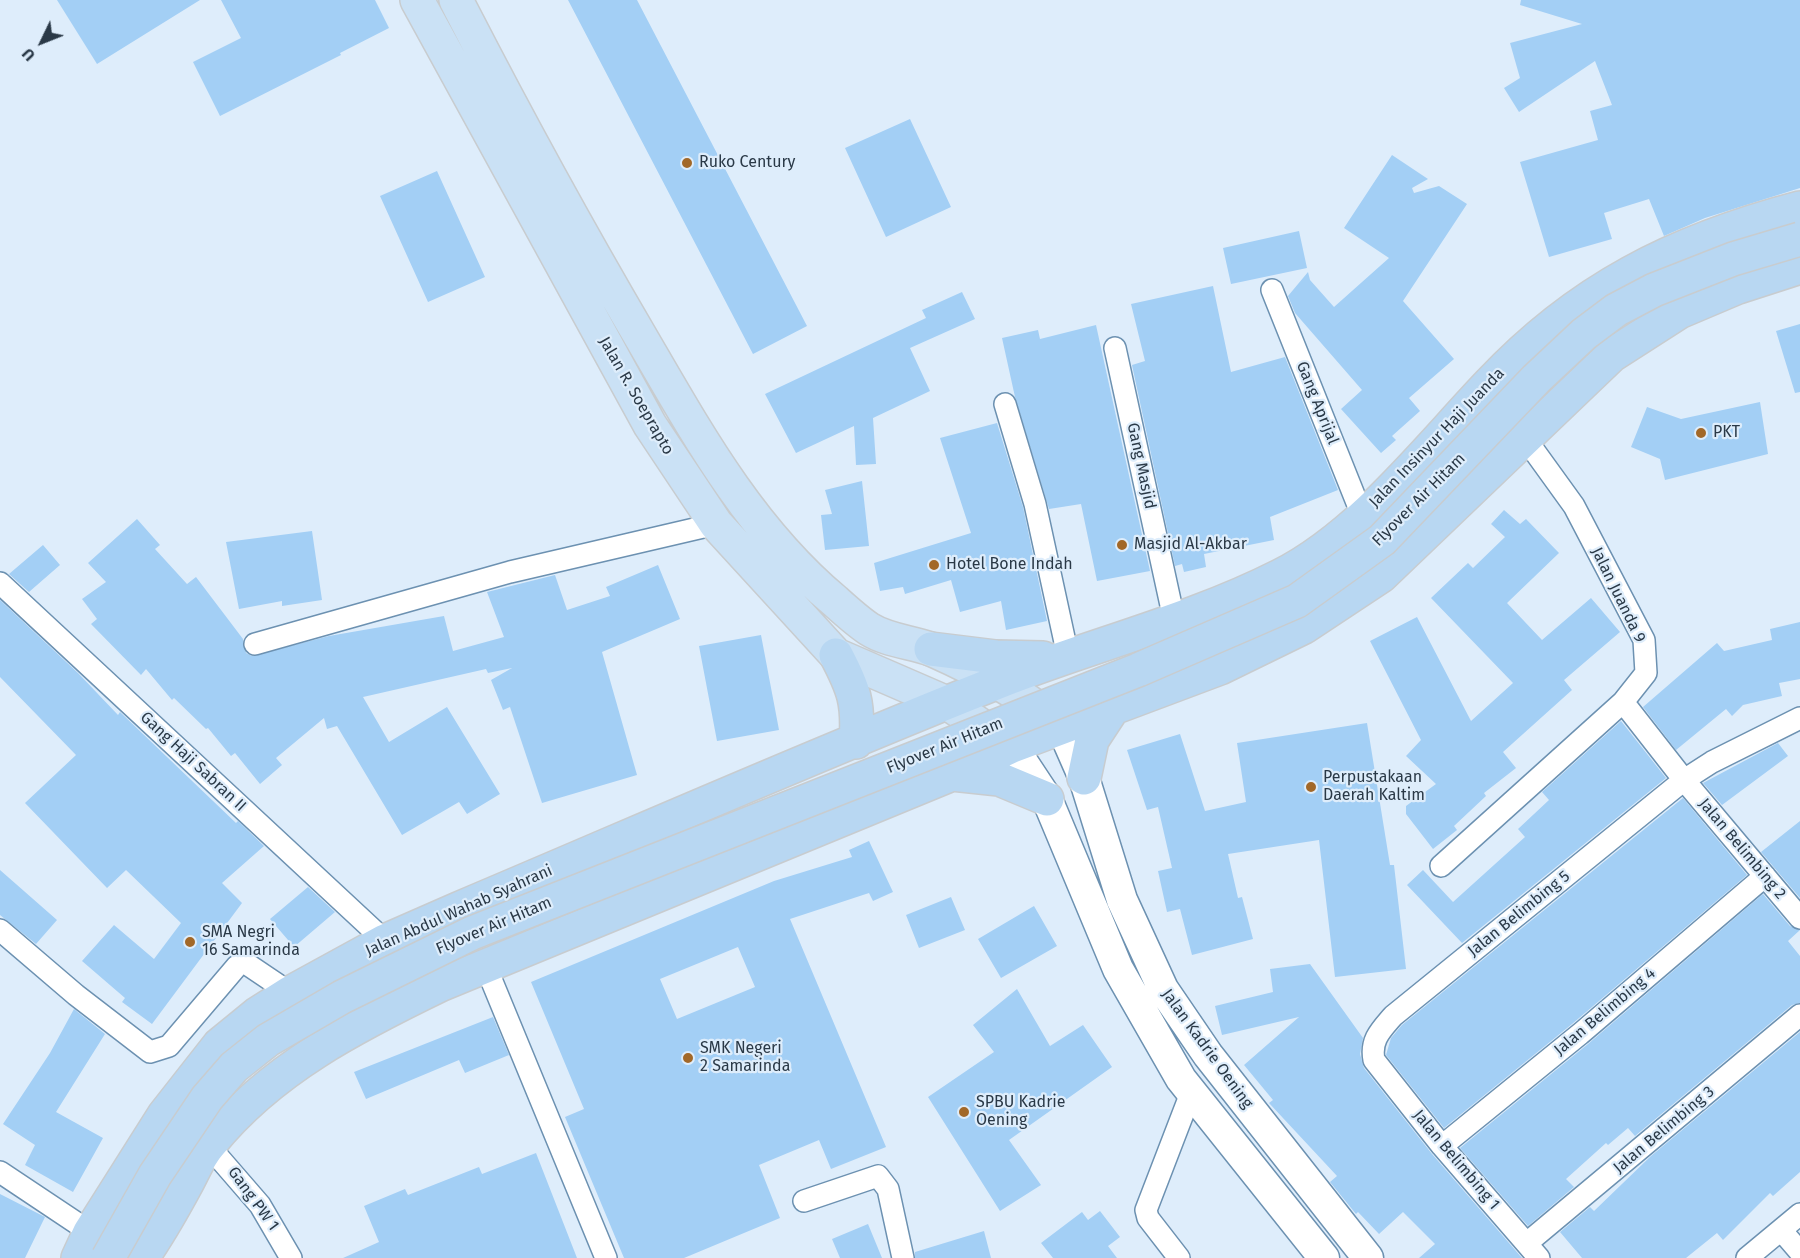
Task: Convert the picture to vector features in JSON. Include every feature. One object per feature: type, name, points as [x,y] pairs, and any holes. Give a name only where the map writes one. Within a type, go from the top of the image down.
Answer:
[{"type":"highway","name":"Jalan Insinyur Haji Juanda","points":[[949,704],[1064,657],[1174,620],[1282,575],[1330,543],[1386,494],[1493,379],[1569,310],[1634,269],[1690,243],[1800,208]]},
{"type":"highway","name":"Flyover Air Hitam","points":[[108,1258],[154,1175],[207,1098],[234,1067],[268,1040],[342,998],[472,933],[1138,670],[1297,601],[1382,540],[1536,379],[1584,334],[1616,310],[1654,290],[1733,259],[1800,239]]},
{"type":"highway","points":[[142,1258],[161,1231],[208,1145],[248,1101],[305,1059],[368,1020],[442,984],[952,774],[1012,746],[1220,668],[1304,627],[1381,576],[1612,355],[1680,312],[1738,287],[1800,267]]},
{"type":"highway","points":[[931,649],[996,657],[1064,657]]},
{"type":"highway","points":[[837,655],[854,690],[858,719],[856,742]]},
{"type":"highway","name":"Jalan Abdul Wahab Syahrani","points":[[84,1245],[164,1115],[219,1046],[257,1014],[290,993],[385,941],[949,704]]},
{"type":"highway","points":[[1084,778],[1092,740],[1113,708]]},
{"type":"highway","points":[[952,774],[999,779],[1047,799]]},
{"type":"highway","points":[[615,843],[640,902]]},
{"type":"main road","name":"Jalan R. Soeprapto","points":[[417,0],[650,425],[716,524],[837,655],[949,704],[1012,746]]},
{"type":"main road","name":"Jalan R. Soeprapto","points":[[456,0],[568,214],[684,411],[744,507],[771,539],[831,598],[868,629],[896,640],[931,649],[1000,682],[1062,728]]},
{"type":"main road","name":"Jalan Kadrie Oening","points":[[1062,728],[1084,778],[1122,900],[1163,989],[1208,1055],[1368,1258]]},
{"type":"main road","name":"Jalan Kadrie Oening","points":[[1012,746],[1047,799],[1118,969],[1180,1079],[1324,1258]]},
{"type":"street","name":"Gang Aprijal","points":[[1272,290],[1362,515]]},
{"type":"street","name":"Gang Masjid","points":[[1115,348],[1174,620]]},
{"type":"street","points":[[1005,404],[1035,504],[1064,657]]},
{"type":"street","name":"Jalan Juanda 9","points":[[1441,866],[1623,702],[1646,673],[1644,640],[1574,506],[1535,452],[1523,440]]},
{"type":"street","points":[[255,644],[510,572],[716,524]]},
{"type":"street","name":"Gang Haji Sabran II","points":[[0,583],[385,941]]},
{"type":"street","points":[[1623,702],[1684,780]]},
{"type":"street","name":"Jalan Belimbing 5","points":[[1374,1060],[1372,1049],[1375,1038],[1393,1016],[1684,780],[1712,762],[1800,718]]},
{"type":"street","name":"Jalan Belimbing 2","points":[[1684,780],[1800,918]]},
{"type":"street","name":"Jalan Belimbing 4","points":[[1442,1146],[1580,1034],[1765,876]]},
{"type":"street","points":[[0,930],[76,995],[150,1052],[169,1046],[237,966],[244,962],[290,993]]},
{"type":"street","points":[[486,967],[606,1258]]},
{"type":"street","name":"Jalan Belimbing 3","points":[[1533,1250],[1800,1015]]},
{"type":"street","name":"Jalan Belimbing 1","points":[[1374,1060],[1442,1146],[1533,1250]]},
{"type":"street","points":[[1179,1258],[1148,1218],[1146,1210],[1191,1093]]},
{"type":"street","name":"Gang PW 1","points":[[208,1145],[260,1205],[291,1258]]},
{"type":"street","points":[[0,1173],[84,1245]]},
{"type":"street","points":[[804,1201],[878,1176],[888,1189],[903,1258]]},
{"type":"street","points":[[1747,1258],[1800,1214]]},
{"type":"street","points":[[1781,1230],[1800,1252]]},
{"type":"building","points":[[57,0],[200,0],[97,64]]},
{"type":"building","points":[[221,0],[375,0],[389,28],[220,116],[193,62],[241,38]]},
{"type":"building","name":"Ruko Century","points":[[568,0],[637,0],[807,326],[753,354]]},
{"type":"building","points":[[1521,0],[1800,0],[1800,188],[1705,218],[1664,236],[1649,199],[1604,213],[1612,239],[1549,257],[1520,162],[1598,140],[1590,111],[1612,105],[1595,61],[1519,112],[1504,88],[1520,78],[1510,43],[1582,24],[1520,5]]},
{"type":"building","points":[[910,119],[951,207],[886,237],[845,148]]},
{"type":"building","points":[[1392,155],[1428,179],[1412,188],[1414,193],[1439,186],[1467,204],[1403,301],[1454,359],[1409,398],[1420,411],[1392,436],[1396,440],[1381,453],[1341,409],[1362,390],[1295,313],[1288,296],[1308,272],[1310,280],[1334,307],[1389,258],[1344,228]]},
{"type":"building","points":[[437,171],[485,277],[428,302],[380,196]]},
{"type":"building","points":[[1299,231],[1307,268],[1231,284],[1223,248]]},
{"type":"building","points":[[1213,286],[1231,372],[1285,357],[1338,490],[1270,517],[1274,540],[1204,554],[1206,567],[1184,572],[1182,564],[1175,566],[1132,365],[1145,361],[1131,304]]},
{"type":"building","points":[[962,292],[975,319],[910,348],[930,391],[873,418],[876,464],[856,465],[854,426],[796,453],[765,394],[926,318],[922,310]]},
{"type":"building","points":[[1800,324],[1800,392],[1795,393],[1776,331]]},
{"type":"building","points":[[1096,325],[1150,571],[1097,581],[1081,504],[1049,509],[1015,397],[1002,338],[1038,330],[1040,339]]},
{"type":"building","name":"PKT","points":[[1760,402],[1768,454],[1665,480],[1660,459],[1631,447],[1647,407],[1681,419]]},
{"type":"building","points":[[997,423],[1023,507],[1047,621],[1006,630],[1001,601],[960,612],[951,580],[905,594],[903,587],[880,591],[874,563],[971,533],[940,438]]},
{"type":"building","points":[[862,481],[869,546],[825,550],[821,515],[832,514],[825,490]]},
{"type":"building","points":[[1504,510],[1520,524],[1526,519],[1559,553],[1507,603],[1542,640],[1591,598],[1620,632],[1564,680],[1572,690],[1503,752],[1516,768],[1484,793],[1486,796],[1454,826],[1457,830],[1433,849],[1406,814],[1406,806],[1436,784],[1406,756],[1421,740],[1370,641],[1417,617],[1471,721],[1513,683],[1431,598],[1468,563],[1473,568],[1505,537],[1491,524]]},
{"type":"building","points":[[137,519],[160,545],[155,549],[187,584],[196,577],[243,639],[246,653],[252,656],[329,636],[444,616],[453,651],[504,637],[487,592],[555,575],[567,610],[610,596],[606,587],[658,565],[680,619],[602,652],[637,775],[542,803],[510,707],[503,710],[491,680],[512,668],[488,673],[486,669],[363,697],[389,742],[447,707],[500,794],[467,814],[459,802],[402,835],[337,726],[327,729],[324,718],[276,758],[282,765],[260,784],[235,753],[231,756],[208,728],[206,729],[174,698],[172,700],[146,669],[141,675],[91,624],[97,619],[82,599],[106,582],[88,563]]},
{"type":"building","points":[[312,531],[322,600],[282,606],[282,601],[239,609],[226,542]]},
{"type":"building","points":[[43,545],[60,565],[29,592],[9,574]]},
{"type":"building","points":[[0,600],[78,673],[118,715],[120,712],[236,823],[238,821],[264,846],[222,883],[242,903],[152,1024],[122,1002],[125,998],[82,961],[114,925],[154,959],[181,923],[126,870],[107,888],[25,803],[76,755],[0,677]]},
{"type":"building","points":[[1800,622],[1800,679],[1779,683],[1782,696],[1743,705],[1732,716],[1726,709],[1676,750],[1643,707],[1717,643],[1724,651],[1772,640],[1770,629]]},
{"type":"building","points":[[761,635],[779,730],[717,741],[699,646]]},
{"type":"building","points":[[1621,721],[1666,778],[1462,943],[1407,885],[1423,870],[1453,902],[1525,837],[1518,829],[1549,800],[1542,792]]},
{"type":"building","points":[[1367,723],[1390,865],[1394,865],[1406,969],[1335,977],[1319,840],[1228,854],[1238,898],[1242,897],[1253,939],[1192,955],[1180,909],[1167,912],[1158,871],[1172,868],[1158,807],[1147,810],[1127,750],[1180,734],[1205,811],[1246,802],[1237,743]]},
{"type":"building","points":[[1778,743],[1788,756],[1722,805],[1703,783]]},
{"type":"building","points":[[1683,798],[1747,875],[1572,1024],[1444,1128],[1386,1055],[1391,1038],[1402,1025]]},
{"type":"building","points":[[1800,821],[1800,898],[1761,852]]},
{"type":"building","name":"SMK Negeri 2 Samarinda","points":[[869,841],[893,892],[873,901],[869,893],[790,919],[886,1147],[831,1169],[819,1140],[759,1165],[780,1218],[684,1258],[624,1258],[565,1117],[584,1109],[531,982],[774,881],[852,857],[849,850]],"holes":[[[738,947],[755,987],[677,1019],[660,979]]]},
{"type":"building","points":[[0,870],[57,920],[36,944],[0,915]]},
{"type":"building","points":[[308,887],[335,912],[294,947],[270,919]]},
{"type":"building","points":[[1763,894],[1790,926],[1800,930],[1788,941],[1800,956],[1800,1003],[1792,1005],[1635,1136],[1628,1128],[1608,1145],[1606,1143],[1566,1179],[1574,1187],[1528,1226],[1460,1148],[1588,1044]]},
{"type":"building","points":[[951,897],[965,930],[919,948],[906,915]]},
{"type":"building","points":[[1034,906],[1057,946],[1001,978],[978,939]]},
{"type":"building","points":[[1310,964],[1363,1038],[1360,1054],[1364,1068],[1432,1154],[1522,1258],[1419,1258],[1435,1244],[1403,1212],[1379,1234],[1358,1212],[1356,1214],[1330,1182],[1337,1176],[1269,1103],[1273,1100],[1244,1065],[1299,1017],[1222,1035],[1215,1006],[1273,992],[1270,969]]},
{"type":"building","name":"SPBU Kadrie Oening","points":[[1017,989],[1050,1046],[1083,1025],[1112,1067],[1009,1140],[1041,1185],[1000,1211],[928,1097],[994,1052],[973,1025]]},
{"type":"building","points":[[74,1009],[105,1034],[56,1112],[103,1138],[73,1192],[25,1165],[35,1145],[3,1124],[50,1053]]},
{"type":"building","points":[[493,1017],[509,1055],[465,1073],[459,1060],[366,1099],[354,1072]]},
{"type":"building","points":[[1800,1032],[1800,1172],[1773,1196],[1770,1193],[1723,1240],[1717,1233],[1686,1258],[1582,1258],[1560,1232],[1590,1207],[1594,1211],[1651,1156]]},
{"type":"building","points":[[536,1153],[577,1258],[343,1258],[379,1242],[364,1206],[405,1189],[408,1195],[479,1167],[482,1174]]},
{"type":"building","points":[[0,1194],[45,1217],[25,1258],[0,1258]]},
{"type":"building","points":[[1100,1211],[1120,1237],[1108,1246],[1117,1258],[1053,1258],[1041,1243],[1082,1212],[1088,1220]]},
{"type":"building","points":[[868,1224],[882,1258],[840,1258],[832,1239]]},
{"type":"building","points":[[984,1231],[991,1258],[915,1258],[915,1252]]},
{"type":"place","name":"Ruko Century","points":[[687,163]]},
{"type":"place","name":"PKT","points":[[1701,433]]},
{"type":"place","name":"Masjid Al-Akbar","points":[[1122,545]]},
{"type":"place","name":"Hotel Bone Indah","points":[[934,565]]},
{"type":"place","name":"Perpustakaan Daerah Kaltim","points":[[1311,787]]},
{"type":"place","name":"SMA Negri 16 Samarinda","points":[[190,942]]},
{"type":"place","name":"SMK Negeri 2 Samarinda","points":[[688,1058]]},
{"type":"place","name":"SPBU Kadrie Oening","points":[[964,1112]]}]
